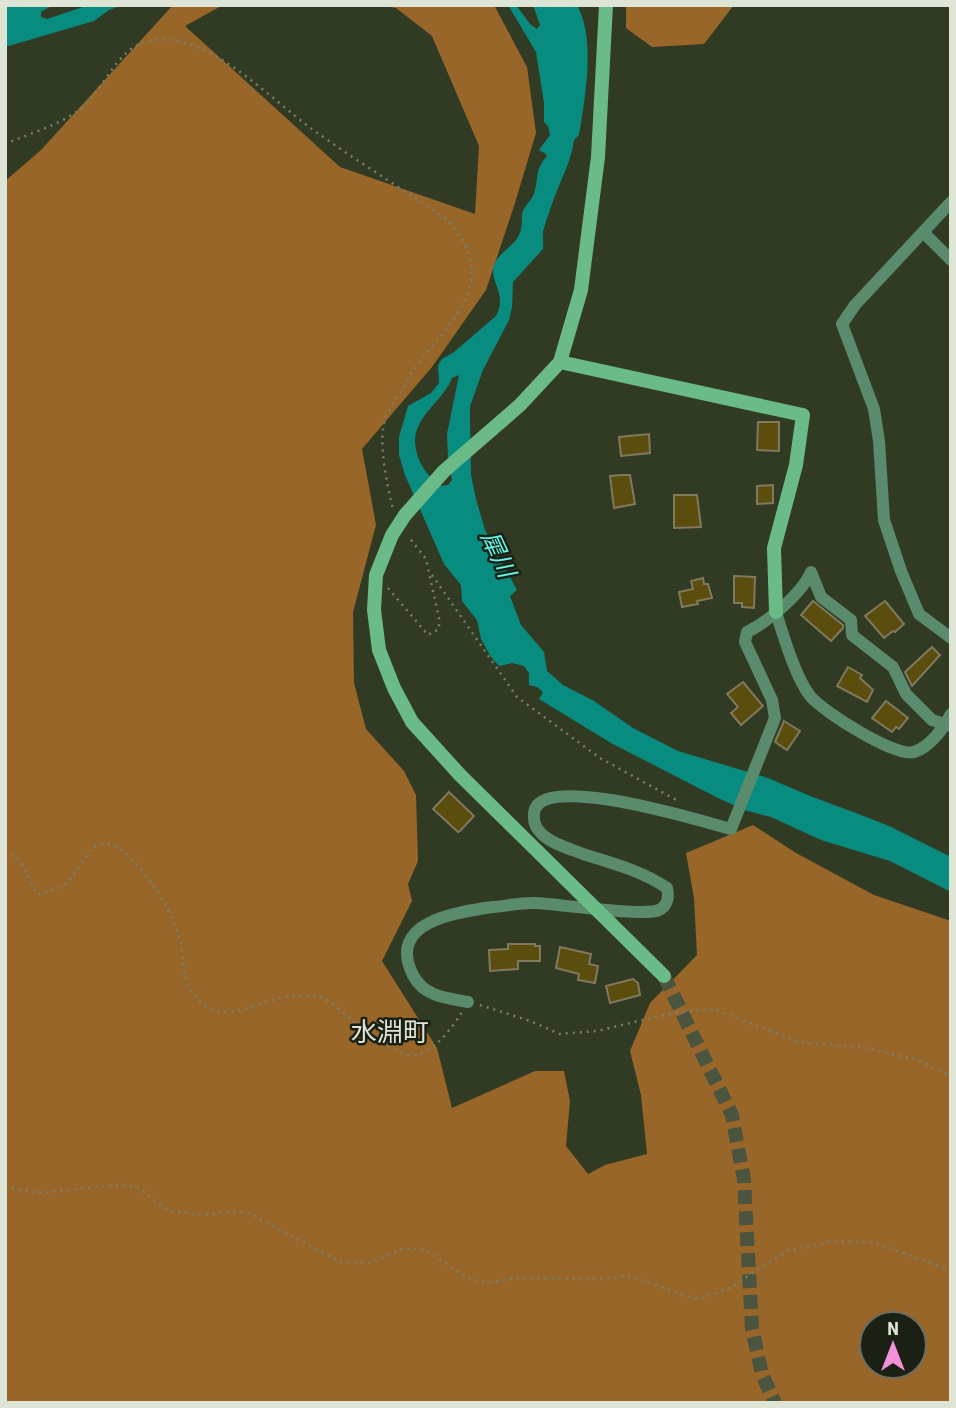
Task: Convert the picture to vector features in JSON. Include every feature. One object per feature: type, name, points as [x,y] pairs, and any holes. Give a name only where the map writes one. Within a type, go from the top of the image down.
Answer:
[{"type":"street","points":[[606,5],[598,157],[581,290],[560,362],[520,405],[444,471],[418,498],[392,535],[376,575],[374,610],[379,650],[394,688],[412,722],[460,775],[664,976]]},
{"type":"street","points":[[951,202],[855,305],[842,324],[874,409],[879,441],[884,520],[901,571],[919,614],[951,638]]},
{"type":"street","points":[[923,232],[951,260]]},
{"type":"street","points":[[560,362],[803,415],[796,465],[774,548],[776,612],[789,652],[811,697],[835,717],[898,751],[913,753],[928,744],[949,721]]},
{"type":"street","points":[[468,1002],[433,995],[417,983],[408,966],[406,952],[411,938],[421,928],[441,917],[532,902],[635,912],[657,912],[665,906],[669,895],[667,888],[651,877],[548,839],[533,822],[535,808],[542,800],[559,796],[628,802],[731,829],[775,718],[772,700],[745,642],[747,632],[765,623],[806,583],[811,572],[821,597],[851,620],[852,635],[892,667],[906,694],[932,720],[949,721]]},
{"type":"path","points":[[5,144],[57,123],[80,109],[131,49],[149,41],[180,41],[245,76],[311,129],[445,218],[458,231],[470,254],[473,277],[458,314],[416,367],[386,416],[383,428],[384,457],[396,519]]},
{"type":"path","points":[[376,575],[428,635],[439,629],[426,559],[407,535]]},
{"type":"path","points":[[430,572],[517,697],[600,758],[683,803]]},
{"type":"path","points":[[5,852],[20,860],[37,894],[56,892],[74,876],[94,846],[113,845],[132,858],[167,909],[179,936],[187,985],[199,1002],[214,1010],[236,1012],[281,996],[321,996],[376,1038],[405,1054],[416,1055],[441,1039],[468,1002],[530,1021],[560,1034],[597,1031],[672,1013],[714,1009],[798,1042],[860,1047],[918,1060],[951,1076]]},
{"type":"path","points":[[5,1187],[39,1193],[124,1185],[139,1188],[169,1211],[203,1215],[236,1211],[253,1215],[340,1262],[366,1263],[401,1249],[424,1249],[468,1278],[488,1283],[517,1278],[597,1279],[626,1276],[700,1299],[729,1288],[787,1251],[831,1241],[876,1243],[951,1270]]},
{"type":"shaded area","points":[[173,5],[223,5],[185,26],[340,167],[475,214],[479,146],[432,36],[396,8],[380,5],[494,5],[527,67],[536,133],[486,290],[432,367],[362,449],[376,525],[353,612],[354,683],[366,729],[404,771],[416,795],[418,861],[408,884],[412,901],[382,961],[437,1048],[452,1108],[535,1071],[564,1071],[570,1101],[566,1146],[588,1174],[605,1165],[647,1154],[641,1095],[630,1051],[650,1003],[697,955],[694,898],[686,853],[753,825],[796,853],[874,895],[951,921],[951,1403],[5,1403],[5,181],[41,150]]},
{"type":"shaded area","points":[[626,5],[734,5],[704,44],[652,47],[626,28]]},
{"type":"water","points":[[5,5],[53,5],[41,12],[41,17],[47,19],[89,5],[123,5],[109,10],[94,21],[5,47]]},
{"type":"water","points":[[508,5],[516,5],[537,29],[540,25],[533,5],[577,5],[583,19],[588,51],[579,135],[574,140],[568,165],[546,222],[543,249],[513,282],[509,320],[483,370],[470,406],[471,475],[476,499],[485,530],[517,590],[510,596],[521,625],[544,652],[547,671],[563,685],[594,701],[633,728],[678,751],[768,778],[889,826],[951,857],[951,892],[890,861],[821,840],[771,817],[744,810],[611,743],[539,699],[543,692],[529,685],[529,673],[524,666],[512,663],[499,666],[481,639],[477,620],[462,601],[461,585],[444,564],[405,475],[399,455],[399,437],[408,406],[431,393],[439,383],[438,365],[442,359],[496,316],[499,309],[500,296],[493,274],[494,264],[519,235],[523,212],[533,196],[538,171],[547,156],[539,150],[550,135],[544,122],[544,103],[536,52]],"holes":[[[459,375],[447,434],[452,480],[448,485],[440,486],[422,465],[417,455],[415,439],[422,420],[452,378]]]},
{"type":"building","points":[[758,422],[779,422],[779,451],[757,450]]},
{"type":"building","points":[[649,434],[650,453],[621,456],[619,437]]},
{"type":"building","points":[[630,475],[635,504],[614,508],[610,476]]},
{"type":"building","points":[[773,485],[773,503],[757,504],[757,486]]},
{"type":"building","points":[[674,495],[697,495],[701,527],[674,528]]},
{"type":"building","points":[[734,576],[755,577],[754,608],[734,603]]},
{"type":"building","points":[[703,578],[712,598],[682,607],[679,592],[693,589],[691,581]]},
{"type":"building","points":[[813,601],[843,625],[831,641],[801,615]]},
{"type":"building","points":[[885,601],[904,624],[884,638],[865,616]]},
{"type":"building","points":[[932,647],[940,655],[912,686],[905,672]]},
{"type":"building","points":[[848,667],[862,675],[860,678],[873,690],[867,702],[837,686]]},
{"type":"building","points":[[743,682],[763,706],[741,725],[731,713],[738,707],[727,694]]},
{"type":"building","points":[[886,701],[908,718],[899,729],[896,727],[892,732],[872,718]]},
{"type":"building","points":[[784,721],[800,731],[787,750],[775,742]]},
{"type":"building","points":[[449,792],[474,816],[458,832],[433,809]]},
{"type":"building","points":[[508,944],[540,946],[540,961],[518,961],[518,969],[490,971],[489,950],[508,949]]},
{"type":"building","points":[[560,947],[591,954],[589,964],[598,966],[595,983],[578,980],[579,974],[556,968]]},
{"type":"building","points":[[633,979],[638,983],[640,995],[610,1003],[606,986]]},
{"type":"tunnel","points":[[664,976],[732,1115],[744,1180],[752,1328],[762,1374],[775,1403]]},
{"type":"district","name":"水淵町","points":[[390,1032]]},
{"type":"water label","name":"犀川","points":[[498,554]]}]
